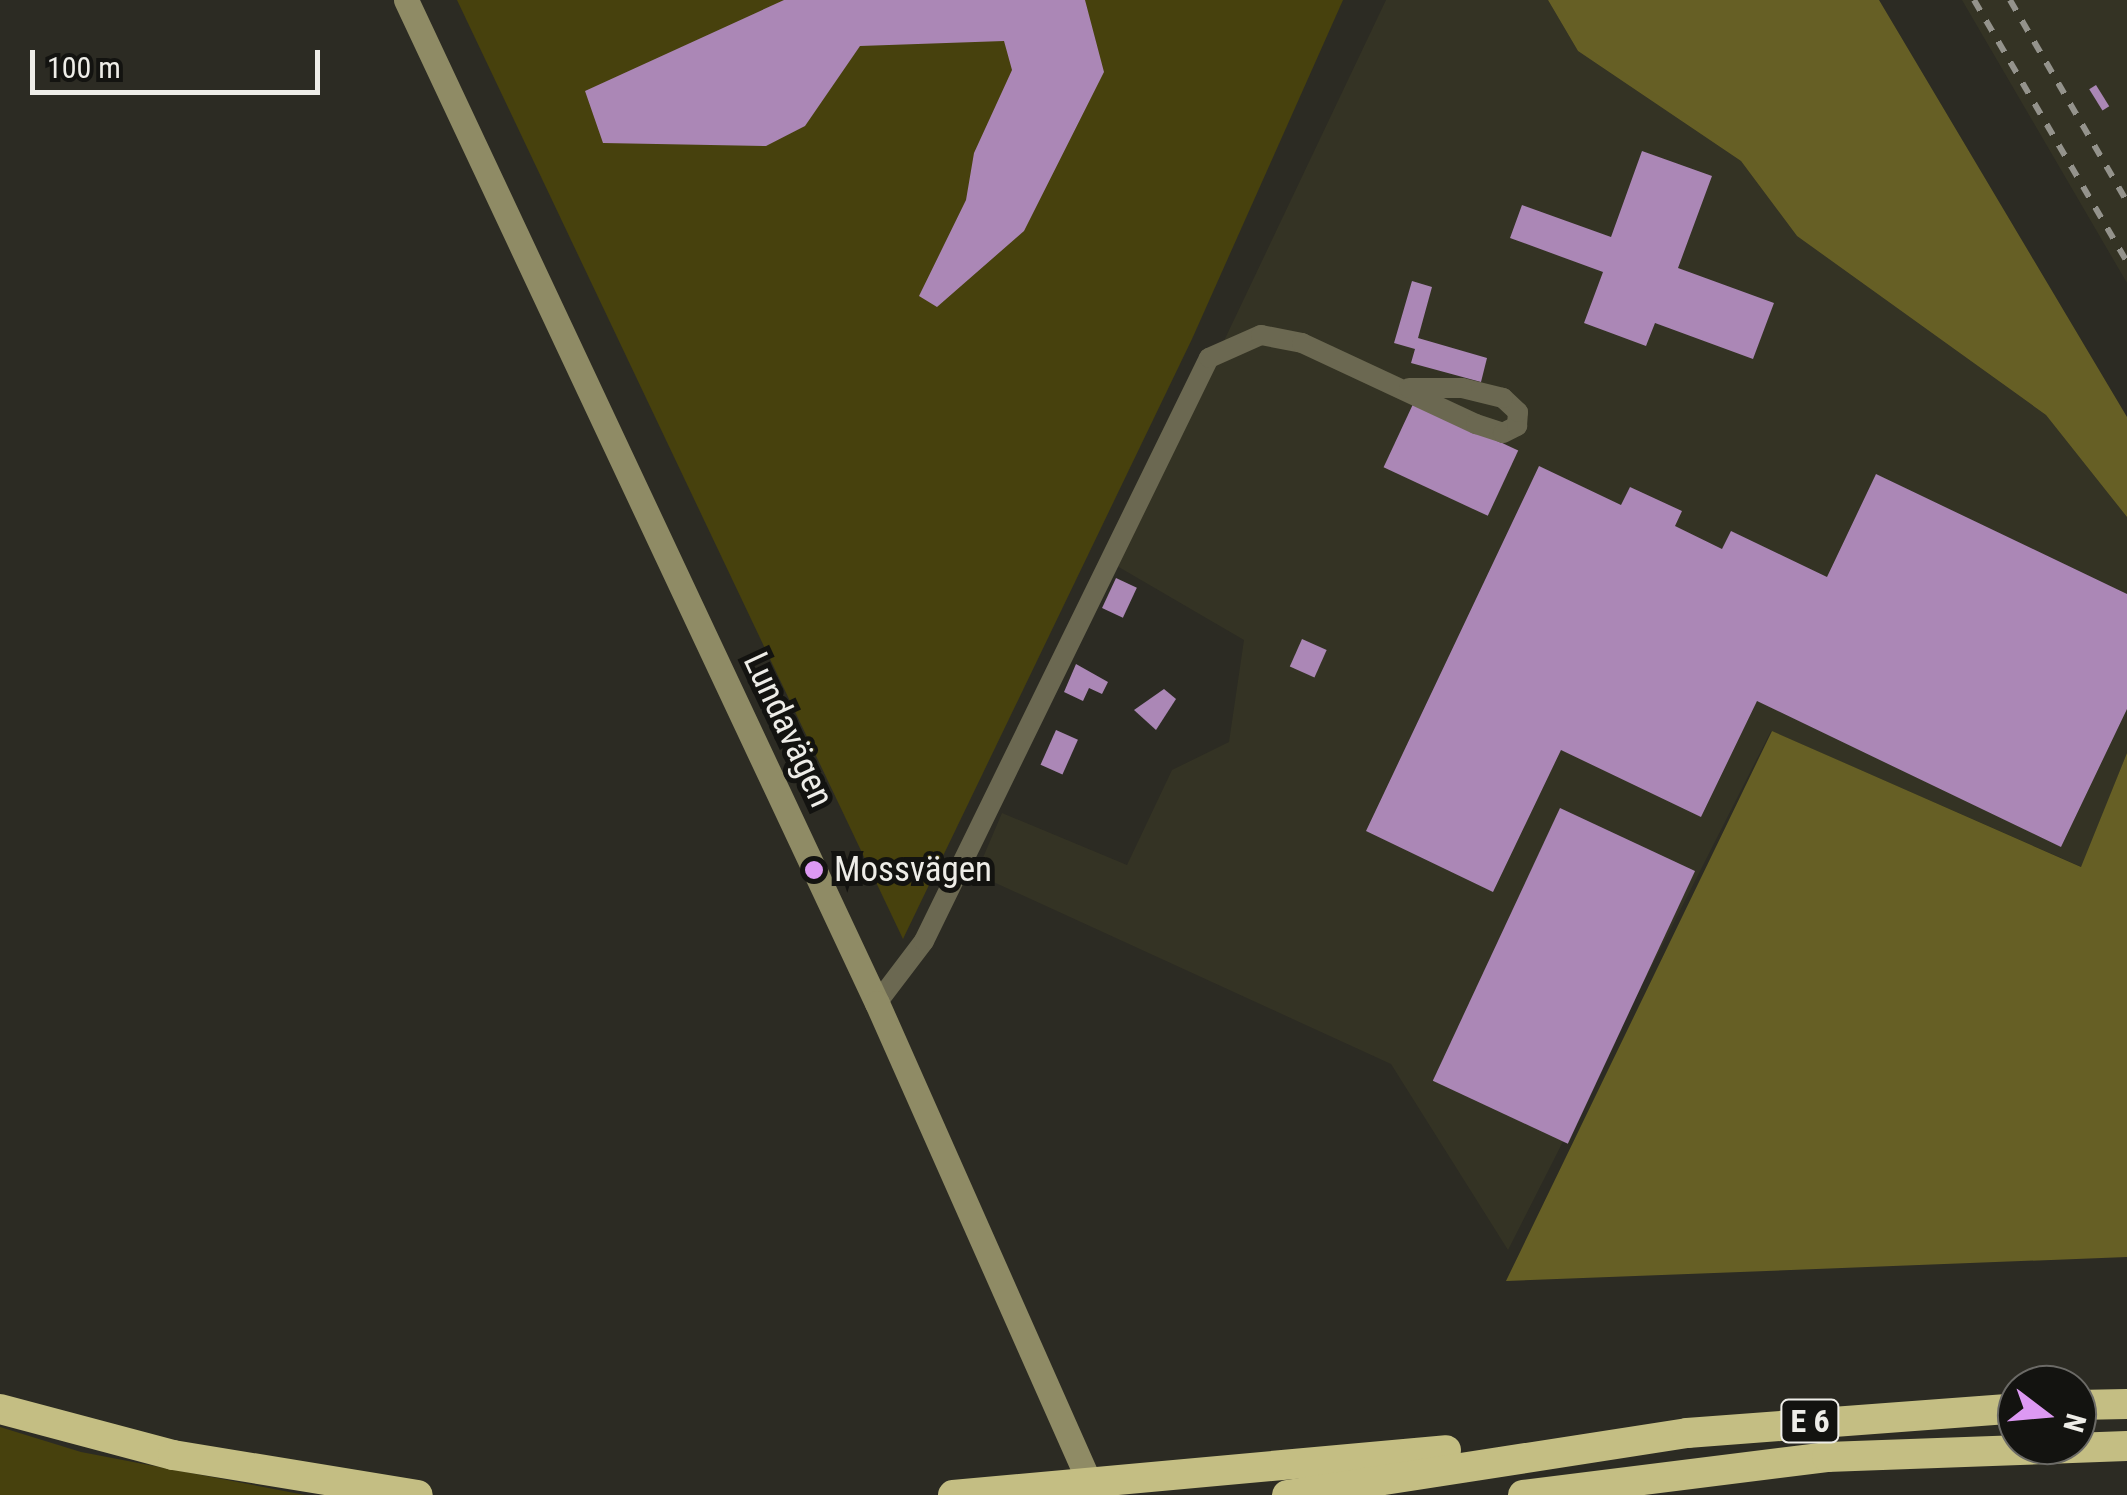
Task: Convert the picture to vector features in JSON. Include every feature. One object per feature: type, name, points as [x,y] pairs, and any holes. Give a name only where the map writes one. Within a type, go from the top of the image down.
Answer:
[{"type":"highway","points":[[2097,1405],[2127,1404]]},
{"type":"highway","points":[[0,1409],[173,1455],[418,1495]]},
{"type":"highway","name":"E 6","points":[[1286,1495],[1604,1444],[1997,1410]]},
{"type":"highway","points":[[953,1495],[1369,1456],[1604,1444]]},
{"type":"highway","name":"E 6","points":[[1523,1495],[1828,1457],[2127,1446]]},
{"type":"main road","name":"Lundavägen","points":[[406,0],[877,1004],[1066,1422],[1095,1495]]},
{"type":"street","points":[[877,1004],[924,941],[1209,358],[1260,335],[1302,343],[1409,388]]},
{"type":"shaded area","points":[[457,0],[1343,0],[1192,339],[903,939]]},
{"type":"shaded area","points":[[1386,0],[1548,0],[1578,51],[1741,161],[1797,236],[2046,415],[2127,517],[2127,753],[2082,867],[1771,731],[1508,1250],[1391,1064],[976,874],[1002,813],[1127,865],[1172,770],[1229,742],[1244,640],[1117,566]]},
{"type":"shaded area","points":[[1548,0],[1879,0],[2127,417],[2127,517],[2046,415],[1797,236],[1741,161],[1578,51]]},
{"type":"shaded area","points":[[1962,0],[2127,0],[2127,283]]},
{"type":"shaded area","points":[[1772,731],[2081,867],[2127,753],[2127,1257],[1506,1281]]},
{"type":"shaded area","points":[[0,1427],[81,1452],[305,1495],[0,1495]]},
{"type":"building","points":[[784,0],[1085,0],[1104,72],[1024,231],[937,307],[919,296],[966,200],[974,153],[1012,70],[1004,41],[860,46],[805,126],[766,146],[603,143],[585,91]]},
{"type":"building","points":[[2096,85],[2109,106],[2102,110],[2089,89]]},
{"type":"building","points":[[1642,151],[1712,176],[1678,268],[1774,303],[1753,359],[1655,323],[1646,346],[1584,323],[1603,272],[1510,238],[1522,205],[1611,237]]},
{"type":"building","points":[[1412,281],[1432,287],[1418,338],[1487,358],[1481,382],[1411,363],[1415,349],[1394,343]]},
{"type":"building","points":[[1414,402],[1518,451],[1488,516],[1384,467]]},
{"type":"building","points":[[1539,466],[1621,505],[1630,487],[1682,511],[1675,526],[1722,549],[1731,531],[1827,577],[1876,474],[2127,594],[2127,709],[2061,847],[1757,701],[1701,817],[1561,750],[1493,892],[1366,831]]},
{"type":"building","points":[[1116,578],[1137,588],[1123,618],[1102,608]]},
{"type":"building","points":[[1302,639],[1327,650],[1314,677],[1290,666]]},
{"type":"building","points":[[1076,664],[1108,682],[1102,694],[1089,688],[1083,701],[1064,692]]},
{"type":"building","points":[[1164,689],[1176,699],[1156,730],[1134,710]]},
{"type":"building","points":[[1056,730],[1078,740],[1062,774],[1041,765]]},
{"type":"building","points":[[1560,808],[1695,871],[1568,1144],[1433,1081]]},
{"type":"railway","points":[[1974,0],[2127,262]]},
{"type":"railway","points":[[2010,0],[2127,202]]},
{"type":"place","name":"Mossvägen","points":[[814,870]]}]
